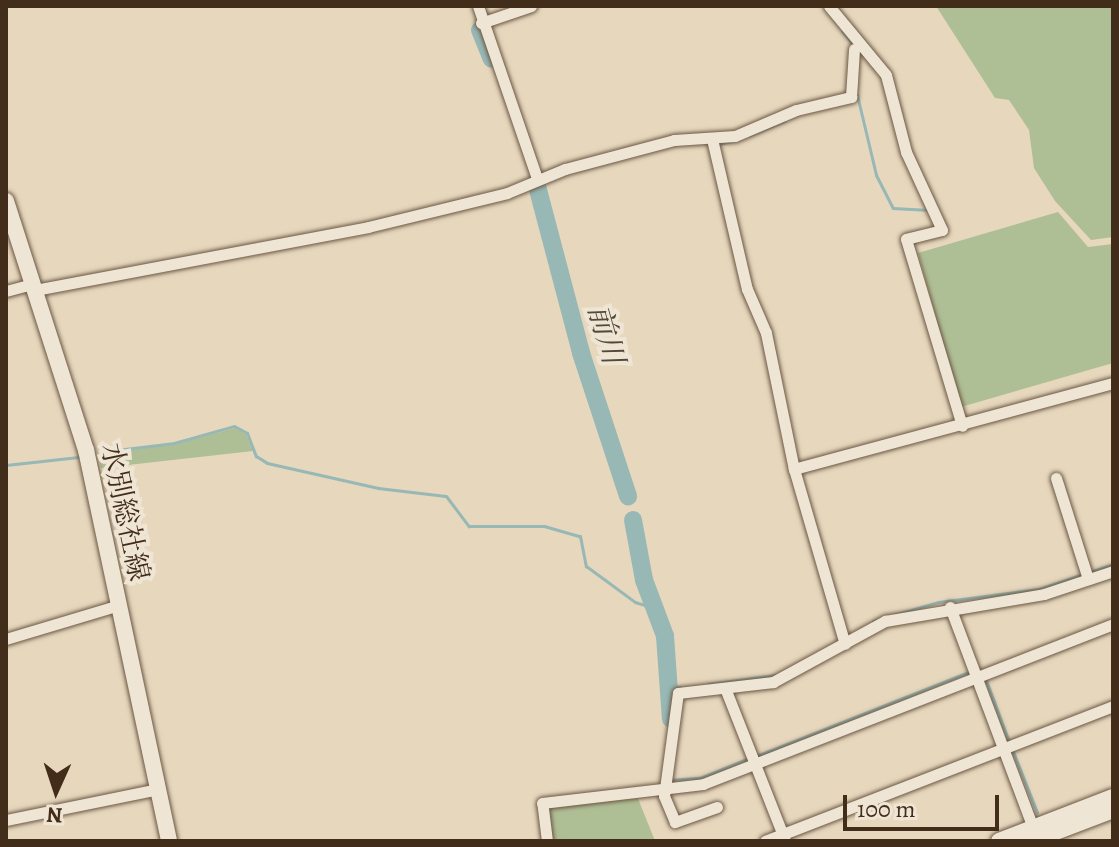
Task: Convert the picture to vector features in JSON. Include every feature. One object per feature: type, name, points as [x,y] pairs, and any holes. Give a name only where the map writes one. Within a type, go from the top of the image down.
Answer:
[{"type":"main road","name":"水別総社線","points":[[6,201],[86,450],[169,841]]},
{"type":"main road","points":[[1033,838],[1113,797]]},
{"type":"main road","points":[[999,841],[1033,838],[1113,810]]},
{"type":"street","points":[[478,6],[481,23],[537,178]]},
{"type":"street","points":[[481,23],[531,6]]},
{"type":"street","points":[[829,6],[886,75],[906,152],[942,230],[906,239],[962,426]]},
{"type":"street","points":[[6,291],[368,227],[507,193],[537,178],[674,140],[712,139],[851,97],[854,49]]},
{"type":"street","points":[[712,139],[747,289],[766,333],[794,469],[844,641]]},
{"type":"street","points":[[794,469],[1113,383]]},
{"type":"street","points":[[1056,478],[1087,575]]},
{"type":"street","points":[[717,807],[675,822],[668,783],[678,693],[773,682],[885,621],[950,607],[1044,594],[1087,575],[1113,571]]},
{"type":"street","points":[[6,639],[119,605]]},
{"type":"street","points":[[950,607],[1009,747],[1033,838]]},
{"type":"street","points":[[547,841],[542,803],[668,783],[703,784],[754,759],[1113,624]]},
{"type":"street","points":[[725,688],[784,838]]},
{"type":"street","points":[[765,841],[784,838],[1113,706]]},
{"type":"street","points":[[6,820],[158,789]]},
{"type":"green space","points":[[936,6],[1113,6],[1113,237],[1091,240],[1055,201],[1034,168],[1029,130],[1009,100],[995,98]]},
{"type":"green space","points":[[1058,212],[1088,247],[1113,244],[1113,363],[961,407],[918,253]]},
{"type":"green space","points":[[235,428],[246,434],[253,451],[101,468],[98,454],[176,444]]},
{"type":"green space","points":[[637,796],[655,841],[551,841],[548,806]]},
{"type":"waterway","name":"前川","points":[[480,30],[492,59]]},
{"type":"waterway","points":[[842,31],[855,47]]},
{"type":"waterway","points":[[857,95],[876,175],[893,208],[929,210]]},
{"type":"waterway","points":[[750,135],[784,121]]},
{"type":"waterway","points":[[716,145],[732,141]]},
{"type":"waterway","name":"前川","points":[[537,186],[581,353],[628,496]]},
{"type":"waterway","points":[[100,452],[174,443],[234,426],[247,433],[256,456],[267,463],[378,488],[446,496],[469,526],[544,526],[580,536],[586,566],[635,602],[654,608]]},
{"type":"waterway","points":[[6,465],[79,457]]},
{"type":"waterway","name":"前川","points":[[633,520],[644,580],[665,636],[671,719]]},
{"type":"waterway","points":[[1090,572],[1113,564]]},
{"type":"waterway","points":[[873,621],[938,602],[1039,589],[1083,574]]},
{"type":"waterway","points":[[756,756],[968,672]]},
{"type":"waterway","points":[[708,684],[775,675]]},
{"type":"waterway","points":[[986,680],[1009,742]]},
{"type":"waterway","points":[[672,688],[680,687]]},
{"type":"waterway","points":[[1012,749],[1037,812]]},
{"type":"waterway","points":[[668,780],[700,778],[749,758]]}]
